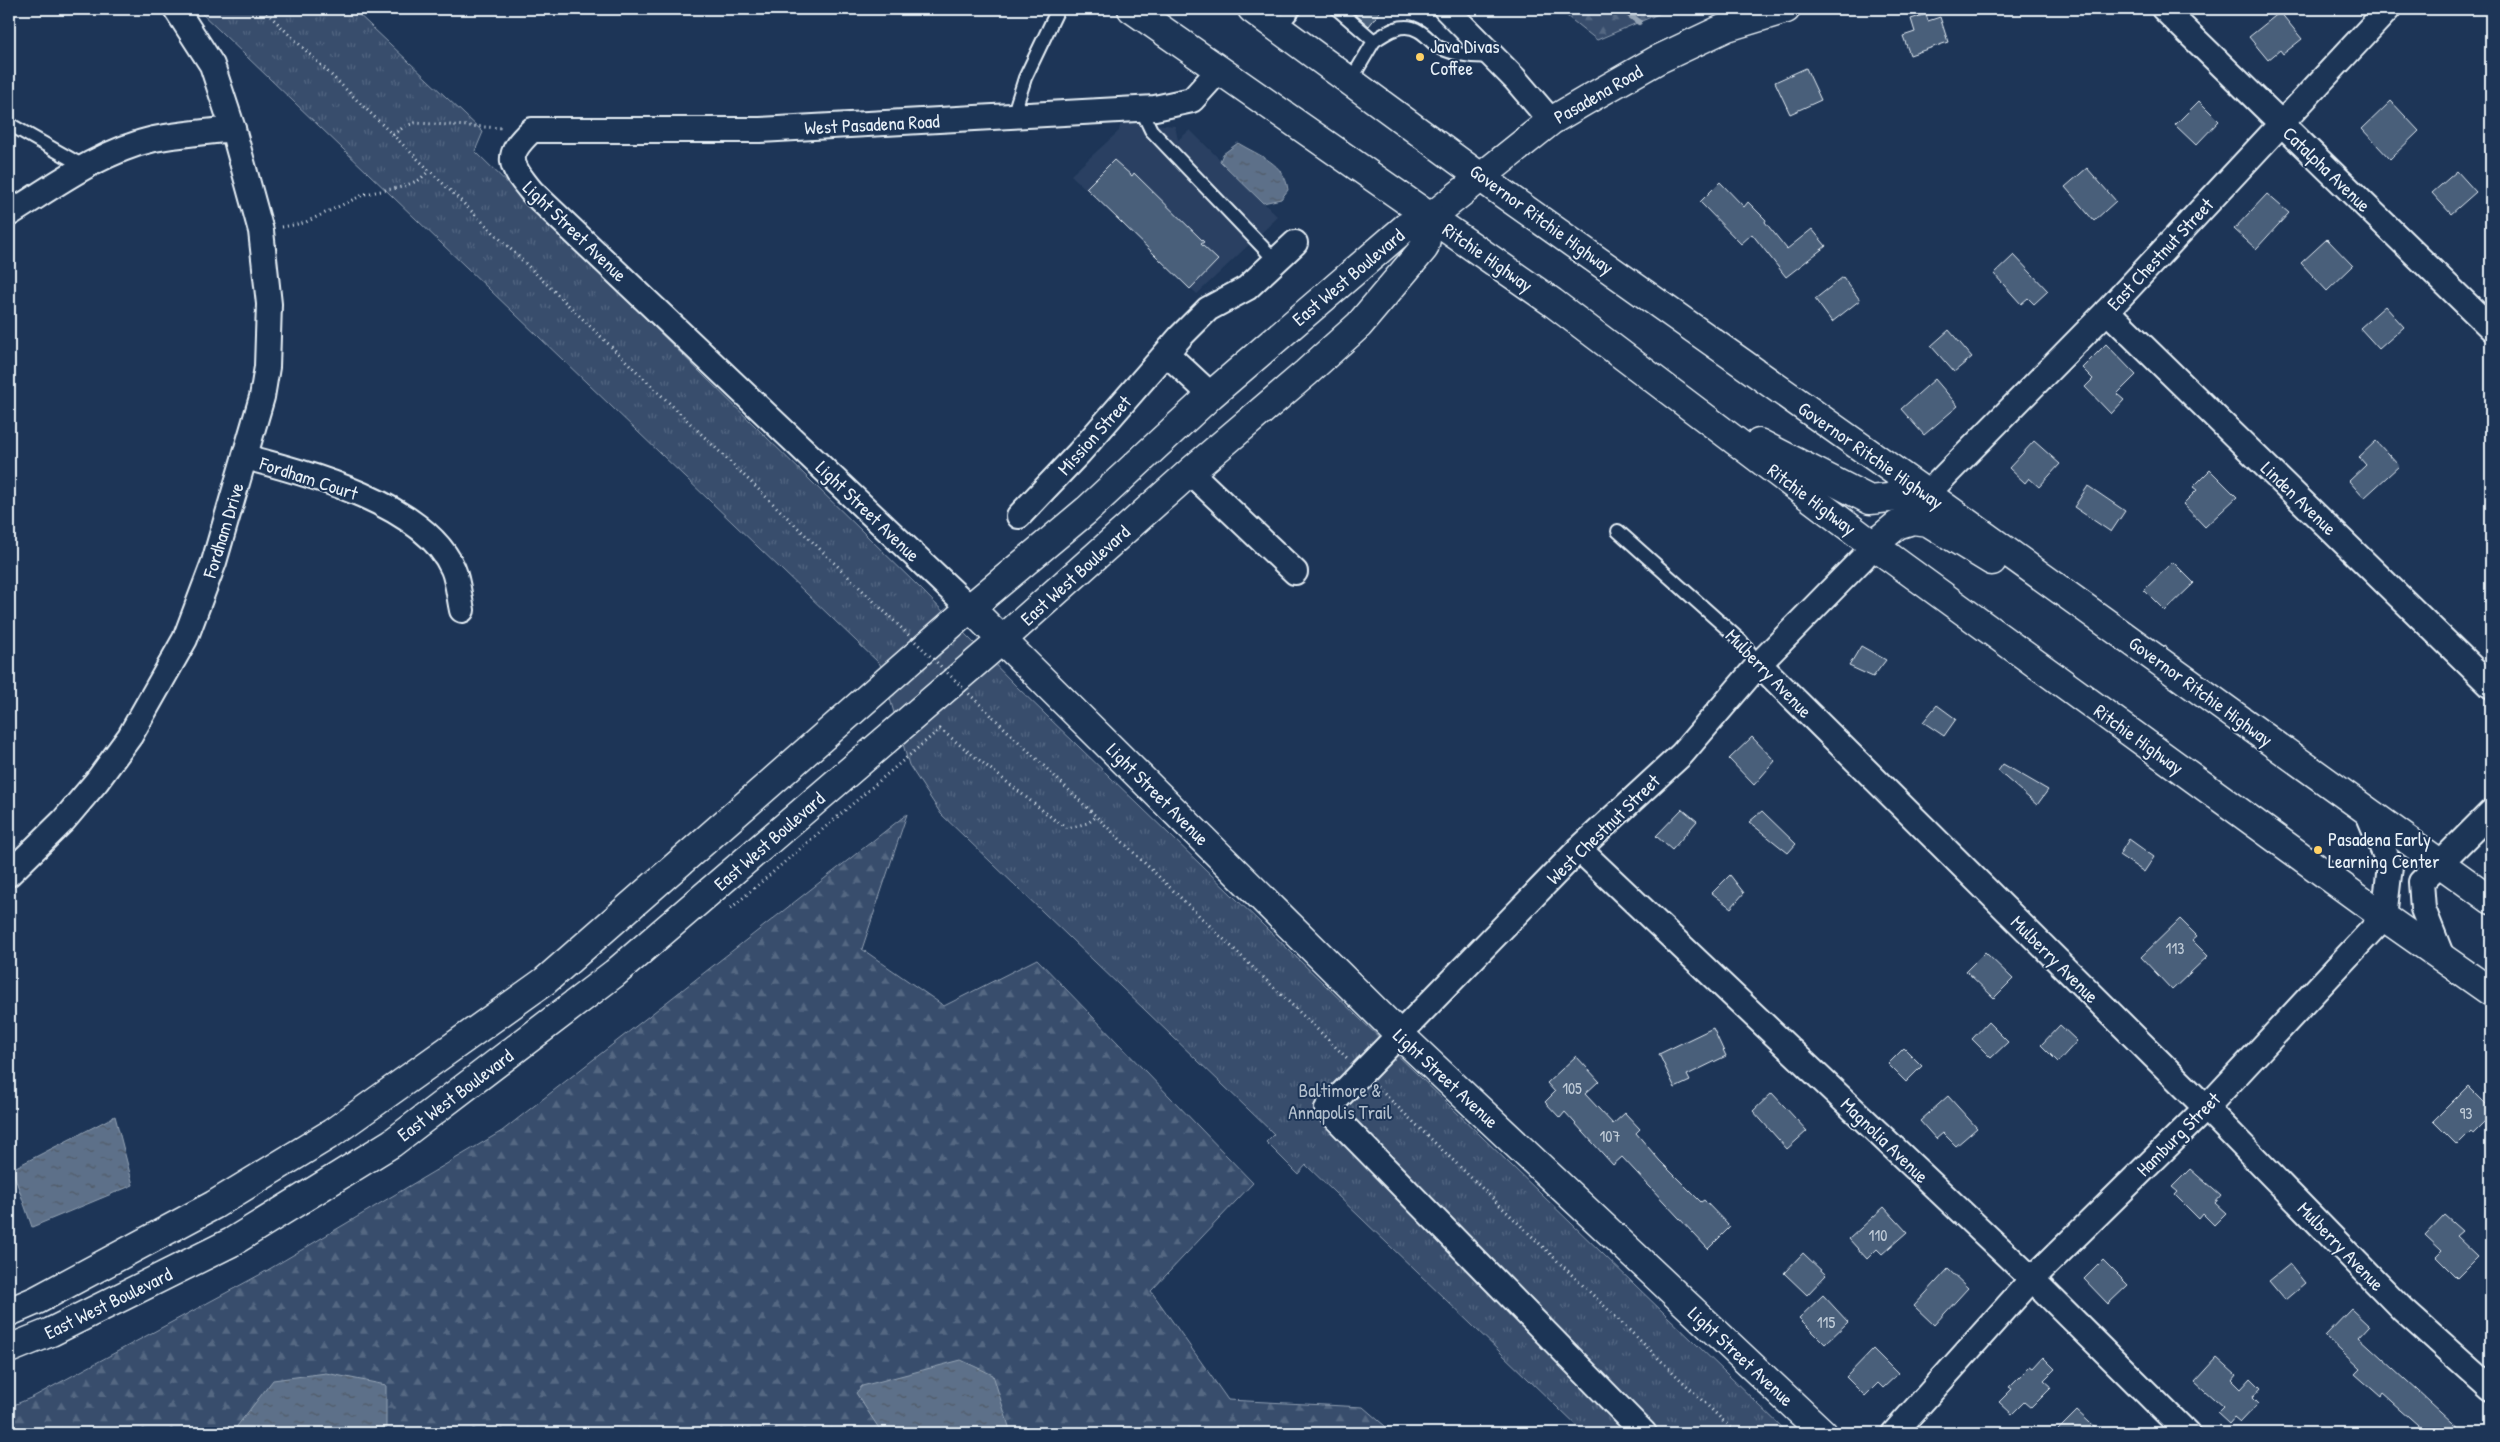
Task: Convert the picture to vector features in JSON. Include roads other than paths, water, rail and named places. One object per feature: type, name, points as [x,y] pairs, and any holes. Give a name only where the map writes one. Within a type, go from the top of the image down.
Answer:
[{"type":"main road","name":"Ritchie Highway","points":[[1132,9],[1552,302],[1873,545],[2384,917],[2491,992]]},
{"type":"main road","name":"Governor Ritchie Highway","points":[[1252,9],[1287,19],[1351,80],[1481,175],[1520,206],[1927,494],[2491,900]]},
{"type":"main road","name":"Pasadena Road","points":[[1431,217],[1481,175],[1551,121],[1657,60],[1727,27],[1786,9]]},
{"type":"main road","name":"East West Boulevard","points":[[9,1312],[37,1300],[214,1205],[332,1133],[545,981],[970,608],[1087,510],[1211,395],[1406,226],[1431,217]]},
{"type":"main road","name":"East West Boulevard","points":[[9,1349],[51,1332],[232,1242],[392,1143],[615,973],[1002,640],[1190,472],[1306,374],[1359,325],[1424,248],[1431,217]]},
{"type":"main road","points":[[1693,409],[1870,500],[1927,494]]},
{"type":"main road","points":[[1873,545],[1897,525],[1913,520],[1928,522],[2016,576],[2114,628]]},
{"type":"main road","name":"Light Street Avenue","points":[[970,608],[1399,1034],[1823,1433]]},
{"type":"street","name":"Fordham Drive","points":[[9,874],[64,820],[97,781],[130,736],[156,692],[184,639],[214,562],[262,397],[267,367],[269,304],[261,231],[233,129],[212,65],[176,9]]},
{"type":"street","points":[[1446,9],[1551,121]]},
{"type":"street","name":"Catalpha Avenue","points":[[2164,9],[2491,328]]},
{"type":"street","name":"East Chestnut Street","points":[[1927,494],[2107,311],[2388,9]]},
{"type":"street","name":"West Pasadena Road","points":[[524,137],[760,130],[1155,108],[1192,100],[1219,70]]},
{"type":"street","points":[[9,214],[85,167],[114,153],[152,140],[233,129]]},
{"type":"street","name":"Light Street Avenue","points":[[524,137],[513,158],[514,170],[532,192],[970,608]]},
{"type":"street","name":"Mission Street","points":[[1019,516],[1079,454],[1208,309],[1247,288],[1295,243]]},
{"type":"street","name":"Linden Avenue","points":[[2107,311],[2491,686]]},
{"type":"street","points":[[1167,354],[1211,395]]},
{"type":"street","name":"Fordham Court","points":[[245,457],[334,482],[375,500],[412,523],[439,546],[453,569],[462,610]]},
{"type":"street","points":[[1190,472],[1295,572]]},
{"type":"street","name":"West Chestnut Street","points":[[1644,1433],[1328,1109],[1579,849],[1682,754],[1759,664],[1863,558],[1873,545]]},
{"type":"street","name":"Mulberry Avenue","points":[[1759,664],[2206,1108],[2403,1310],[2491,1389]]},
{"type":"street","points":[[2366,809],[2390,866],[2384,917]]},
{"type":"street","points":[[2442,957],[2422,909],[2421,882],[2491,812]]},
{"type":"street","name":"Magnolia Avenue","points":[[1579,849],[2032,1280],[2187,1433]]},
{"type":"street","name":"Hamburg Street","points":[[1894,1433],[2032,1280],[2206,1108],[2384,917]]},
{"type":"lane","points":[[1013,116],[1025,78],[1058,9]]},
{"type":"lane","points":[[1337,9],[1374,42]]},
{"type":"lane","points":[[1351,80],[1374,42],[1391,30],[1404,26],[1418,30],[1439,47],[1474,58],[1492,56]]},
{"type":"lane","points":[[1141,109],[1151,130],[1276,261]]},
{"type":"lane","points":[[9,124],[85,167]]},
{"type":"lane","name":"Mulberry Avenue","points":[[1618,531],[1741,641],[1759,664]]},
{"type":"water","points":[[1238,143],[1270,161],[1282,173],[1288,190],[1281,199],[1263,203],[1220,161],[1223,154]]},
{"type":"water","points":[[115,1116],[133,1185],[32,1227],[12,1169]]},
{"type":"water","points":[[961,1360],[993,1375],[1011,1433],[882,1433],[856,1393],[862,1386]]},
{"type":"water","points":[[326,1373],[386,1385],[386,1430],[381,1433],[239,1433],[234,1430],[273,1380]]},
{"type":"waterway","points":[[1622,9],[1639,22]]},
{"type":"place","name":"Java Divas Coffee","points":[[1420,57]]},
{"type":"place","name":"Pasadena Early Learning Center","points":[[2318,850]]},
{"type":"park label","name":"Baltimore & Annapolis Trail","points":[[1340,1101]]}]
